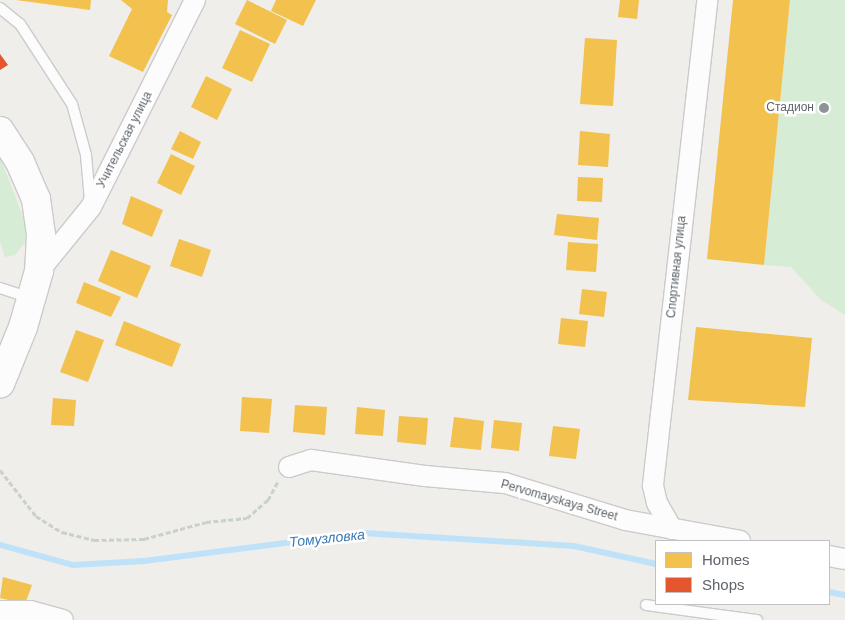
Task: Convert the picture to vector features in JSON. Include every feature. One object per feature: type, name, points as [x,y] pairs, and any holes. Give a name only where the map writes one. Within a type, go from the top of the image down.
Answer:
[{"type":"main road","points":[[0,131],[20,162],[36,199],[40,236],[39,271],[0,384]]},
{"type":"street","name":"Учительская улица","points":[[39,271],[91,207],[195,0]]},
{"type":"street","name":"Спортивная улица","points":[[672,529],[657,503],[653,484],[707,0]]},
{"type":"street","name":"Pervomayskaya Street","points":[[289,467],[311,460],[425,476],[505,483],[625,520],[734,540]]},
{"type":"street","points":[[830,556],[845,559]]},
{"type":"street","points":[[0,611],[30,611],[64,620]]},
{"type":"lane","points":[[0,8],[20,24],[72,104],[86,155],[91,207]]},
{"type":"lane","points":[[0,288],[31,298]]},
{"type":"lane","points":[[646,605],[758,620]]},
{"type":"path","points":[[0,470],[36,516],[62,532],[94,540],[144,539],[206,522],[247,518],[268,500],[289,467]]},
{"type":"green space","points":[[790,0],[845,0],[845,315],[821,300],[791,267],[764,265]]},
{"type":"green space","points":[[0,157],[25,222],[25,242],[15,255],[5,257],[0,242]]},
{"type":"building: Homes","points":[[16,0],[91,0],[90,10]]},
{"type":"building: Homes","points":[[121,0],[168,0],[167,12],[172,15],[143,72],[109,56],[132,9]]},
{"type":"building: Homes","points":[[247,0],[287,20],[275,44],[235,24]]},
{"type":"building: Homes","points":[[276,0],[316,0],[303,26],[271,11]]},
{"type":"building: Homes","points":[[620,0],[639,0],[637,19],[618,17]]},
{"type":"building: Homes","points":[[733,0],[790,0],[764,265],[707,259]]},
{"type":"building: Homes","points":[[240,30],[270,44],[252,82],[222,68]]},
{"type":"building: Homes","points":[[585,38],[617,40],[613,106],[580,104]]},
{"type":"building: Homes","points":[[206,76],[232,89],[217,120],[191,107]]},
{"type":"building: Homes","points":[[180,131],[201,142],[193,159],[171,149]]},
{"type":"building: Homes","points":[[580,131],[610,134],[608,167],[578,165]]},
{"type":"building: Homes","points":[[171,154],[195,166],[181,195],[157,183]]},
{"type":"building: Homes","points":[[578,177],[603,178],[602,202],[577,201]]},
{"type":"building: Homes","points":[[131,196],[163,210],[152,237],[122,224]]},
{"type":"building: Homes","points":[[557,214],[599,218],[597,240],[554,235]]},
{"type":"building: Homes","points":[[179,239],[211,250],[202,277],[170,266]]},
{"type":"building: Homes","points":[[568,242],[598,244],[596,272],[566,270]]},
{"type":"building: Homes","points":[[111,250],[151,266],[137,298],[98,281]]},
{"type":"building: Homes","points":[[84,282],[121,297],[111,317],[76,303]]},
{"type":"building: Homes","points":[[582,289],[607,292],[604,317],[579,314]]},
{"type":"building: Homes","points":[[561,318],[588,321],[585,347],[558,344]]},
{"type":"building: Homes","points":[[124,321],[181,344],[172,367],[115,345]]},
{"type":"building: Homes","points":[[696,327],[812,338],[805,407],[688,400]]},
{"type":"building: Homes","points":[[76,330],[104,340],[88,382],[60,372]]},
{"type":"building: Homes","points":[[242,397],[272,399],[269,433],[240,431]]},
{"type":"building: Homes","points":[[53,398],[76,400],[74,426],[51,425]]},
{"type":"building: Homes","points":[[295,405],[327,407],[325,435],[293,432]]},
{"type":"building: Homes","points":[[357,407],[385,410],[383,436],[355,434]]},
{"type":"building: Homes","points":[[399,416],[428,418],[426,445],[397,442]]},
{"type":"building: Homes","points":[[454,417],[484,421],[481,450],[450,447]]},
{"type":"building: Homes","points":[[494,420],[522,423],[519,451],[491,448]]},
{"type":"building: Homes","points":[[553,426],[580,429],[576,459],[549,456]]},
{"type":"building: Homes","points":[[3,577],[32,585],[25,604],[0,598]]},
{"type":"building: Shops","points":[[0,54],[8,65],[0,70]]},
{"type":"waterway","name":"Томузловка","points":[[0,545],[73,565],[144,561],[363,533],[574,546],[655,564]]},
{"type":"waterway","name":"Томузловка","points":[[830,592],[845,595]]},
{"type":"place","name":"Стадион","points":[[824,108]]}]
